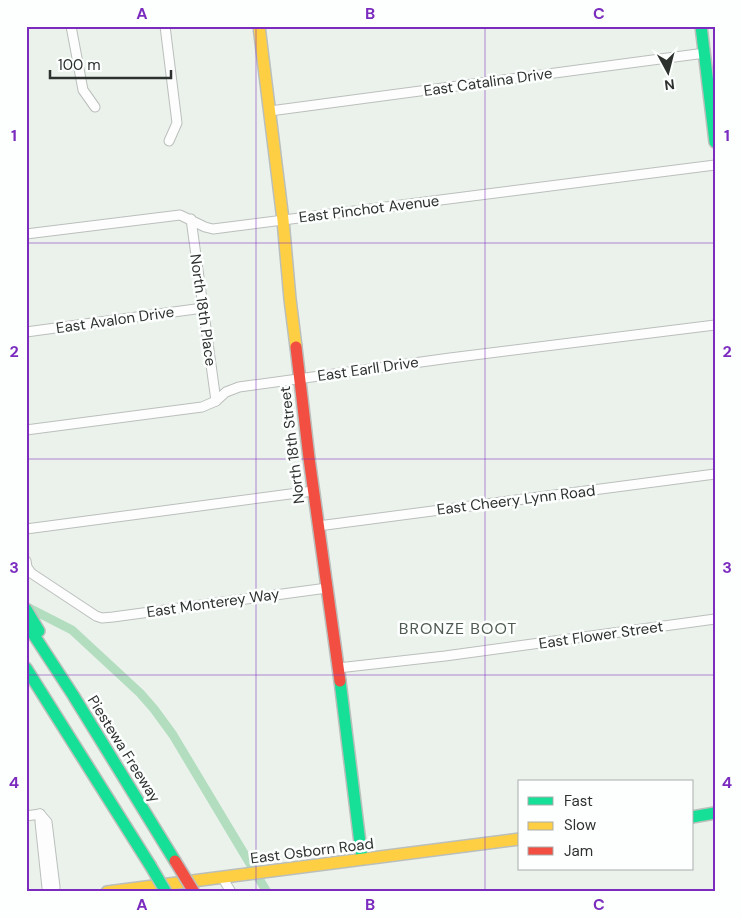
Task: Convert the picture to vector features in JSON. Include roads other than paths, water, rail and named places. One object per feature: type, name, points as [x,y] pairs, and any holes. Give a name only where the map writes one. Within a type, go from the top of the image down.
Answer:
[{"type":"main road","name":"North 18th Street","points":[[259,26],[313,491],[362,859]]},
{"type":"main road","points":[[702,26],[715,142]]},
{"type":"main road","points":[[26,609],[45,647]]},
{"type":"main road","points":[[26,623],[45,647]]},
{"type":"main road","name":"Piestewa Freeway","points":[[45,647],[194,892]]},
{"type":"main road","points":[[26,668],[166,892]]},
{"type":"main road","points":[[26,675],[44,695]]},
{"type":"main road","points":[[694,817],[715,813]]},
{"type":"main road","name":"East Osborn Road","points":[[107,892],[518,839]]},
{"type":"street","points":[[71,26],[83,90],[95,107]]},
{"type":"street","points":[[165,26],[177,123],[169,141]]},
{"type":"street","name":"East Catalina Drive","points":[[270,111],[705,53]]},
{"type":"street","name":"East Pinchot Avenue","points":[[26,234],[171,216],[191,219],[213,229],[715,165]]},
{"type":"street","name":"North 18th Place","points":[[191,219],[216,401]]},
{"type":"street","name":"East Avalon Drive","points":[[26,332],[203,308]]},
{"type":"street","name":"East Earll Drive","points":[[26,430],[202,407],[216,401],[226,392],[238,387],[715,325]]},
{"type":"street","name":"East Cheery Lynn Road","points":[[318,526],[715,474]]},
{"type":"street","points":[[26,529],[313,491]]},
{"type":"street","name":"East Monterey Way","points":[[26,561],[31,573],[99,618],[327,588]]},
{"type":"street","name":"East Flower Street","points":[[338,668],[455,655],[715,619]]},
{"type":"street","points":[[26,816],[40,814]]},
{"type":"street","points":[[40,814],[47,888],[49,892]]},
{"type":"street","points":[[40,814],[47,822],[55,886],[54,892]]},
{"type":"street","points":[[222,877],[231,892]]},
{"type":"waterway","points":[[29,608],[72,630],[140,693],[154,709],[173,735],[267,892]]},
{"type":"district","name":"BRONZE BOOT","points":[[458,628]]}]
